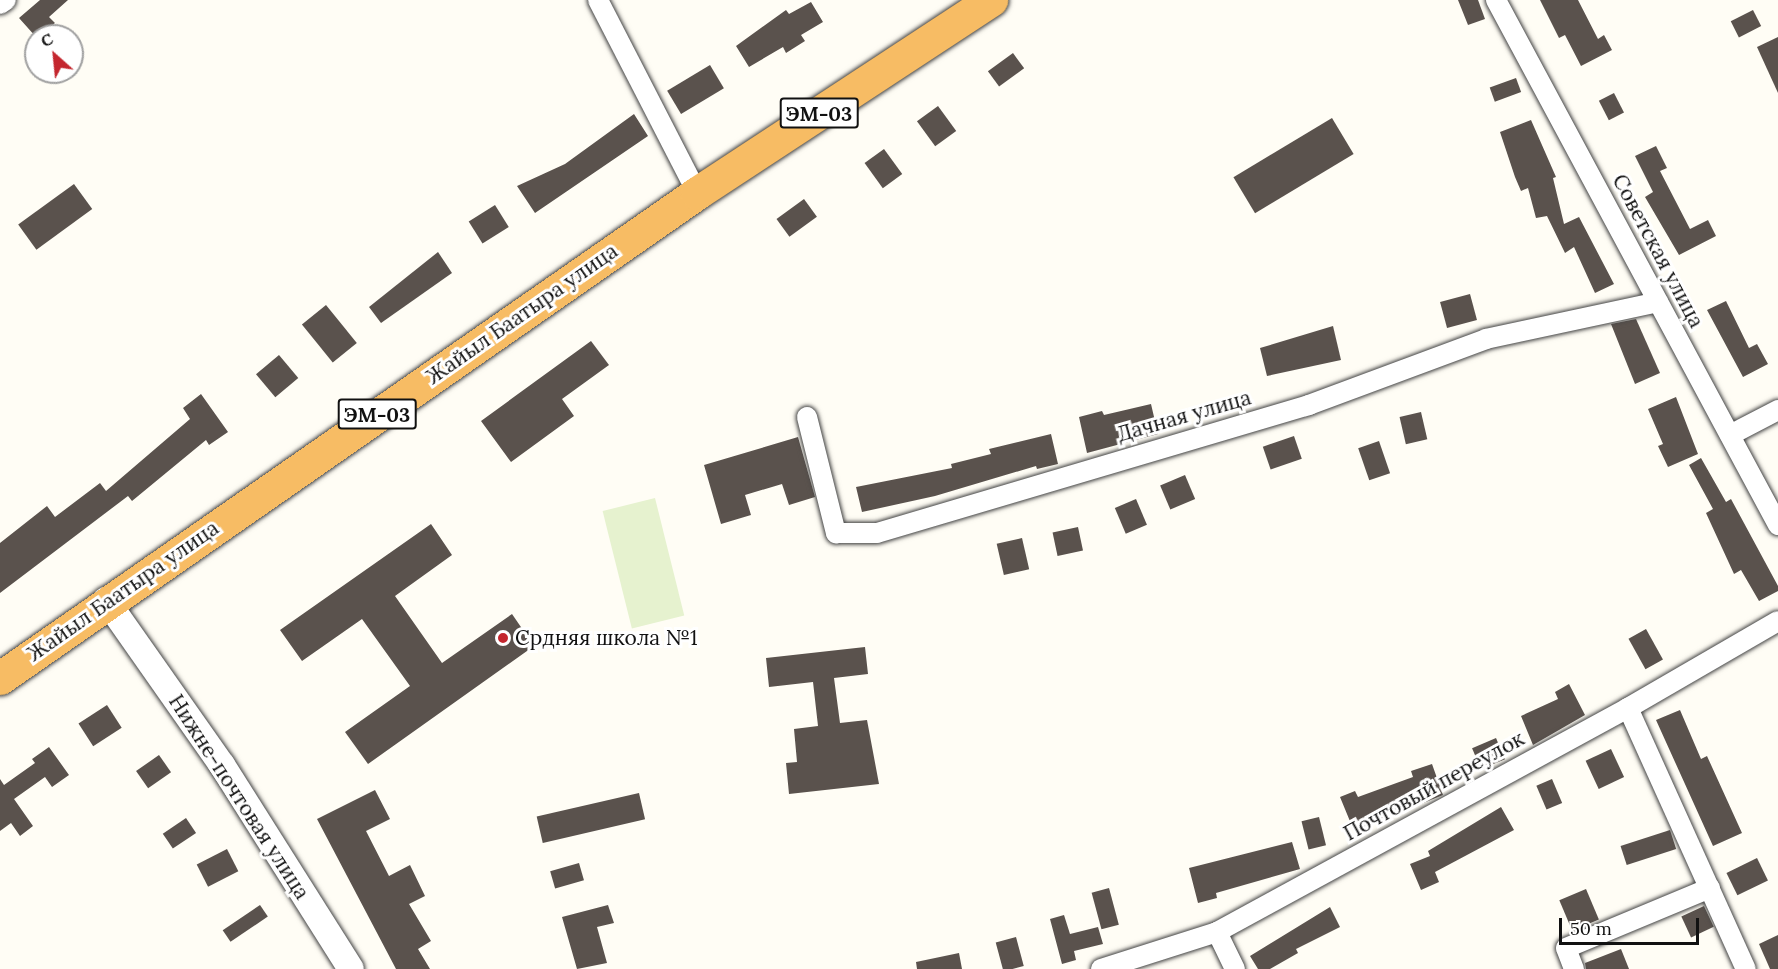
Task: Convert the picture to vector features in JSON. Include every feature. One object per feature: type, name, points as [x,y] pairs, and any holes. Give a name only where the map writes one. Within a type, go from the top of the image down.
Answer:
[{"type":"highway","name":"Жайыл Баатыра улица","points":[[0,678],[106,600],[697,193],[991,0]]},
{"type":"street","points":[[0,4],[6,0]]},
{"type":"street","points":[[598,0],[697,193]]},
{"type":"street","name":"Советская улица","points":[[1496,0],[1778,525]]},
{"type":"street","name":"Дачная улица","points":[[807,417],[836,533],[877,533],[1309,405],[1486,339],[1659,302]]},
{"type":"street","points":[[1730,435],[1778,410]]},
{"type":"street","name":"Нижне-почтовая улица","points":[[106,600],[222,765],[351,969]]},
{"type":"street","name":"Почтовый переулок","points":[[1101,969],[1217,932],[1628,708],[1778,621]]},
{"type":"street","points":[[1628,708],[1746,969]]},
{"type":"street","points":[[1574,969],[1566,948],[1710,888]]},
{"type":"street","points":[[1217,932],[1235,969]]},
{"type":"green space","points":[[655,498],[684,615],[632,628],[603,511]]},
{"type":"building","points":[[40,0],[68,0],[49,17],[54,24],[24,24],[19,18]]},
{"type":"building","points":[[1458,0],[1478,0],[1485,19],[1468,25]]},
{"type":"building","points":[[1540,0],[1578,0],[1598,39],[1604,35],[1612,50],[1581,66],[1565,35],[1559,38]]},
{"type":"building","points":[[811,2],[823,22],[801,35],[805,41],[786,53],[783,47],[749,67],[736,46],[786,10],[789,14]]},
{"type":"building","points":[[1753,10],[1761,26],[1739,37],[1731,21]]},
{"type":"building","points":[[1778,37],[1778,93],[1757,47]]},
{"type":"building","points":[[1013,53],[1024,68],[999,87],[988,71]]},
{"type":"building","points":[[710,65],[724,88],[681,114],[667,91]]},
{"type":"building","points":[[1516,78],[1521,92],[1495,102],[1490,88]]},
{"type":"building","points":[[1614,93],[1624,113],[1609,120],[1599,101]]},
{"type":"building","points":[[938,106],[956,131],[935,146],[917,121]]},
{"type":"building","points":[[634,114],[648,136],[535,213],[517,186],[565,164]]},
{"type":"building","points":[[1332,118],[1354,154],[1255,213],[1233,177]]},
{"type":"building","points":[[1531,120],[1556,177],[1553,178],[1564,224],[1579,217],[1614,284],[1595,293],[1574,247],[1565,253],[1547,216],[1536,218],[1528,188],[1521,191],[1515,177],[1500,132]]},
{"type":"building","points":[[1656,146],[1667,168],[1660,171],[1690,229],[1708,220],[1716,236],[1679,255],[1645,197],[1653,192],[1635,156]]},
{"type":"building","points":[[884,149],[902,174],[883,188],[865,163]]},
{"type":"building","points":[[74,184],[92,209],[36,250],[18,225]]},
{"type":"building","points":[[804,199],[817,217],[789,237],[776,219]]},
{"type":"building","points":[[495,205],[509,227],[482,243],[469,221]]},
{"type":"building","points":[[438,252],[452,273],[381,323],[369,307]]},
{"type":"building","points":[[1470,294],[1477,320],[1447,328],[1440,302]]},
{"type":"building","points":[[1726,301],[1749,348],[1757,344],[1768,364],[1743,377],[1707,310]]},
{"type":"building","points":[[326,305],[357,343],[333,363],[302,325]]},
{"type":"building","points":[[1636,319],[1660,373],[1635,384],[1611,324]]},
{"type":"building","points":[[1333,326],[1341,360],[1267,376],[1260,348]]},
{"type":"building","points":[[591,341],[609,365],[562,399],[574,416],[511,462],[481,421]]},
{"type":"building","points":[[279,355],[298,378],[275,397],[256,374]]},
{"type":"building","points":[[201,394],[228,432],[209,445],[206,440],[132,501],[128,496],[0,593],[0,543],[47,506],[55,517],[100,483],[106,491],[190,419],[183,408]]},
{"type":"building","points":[[1676,397],[1698,454],[1668,467],[1658,446],[1663,444],[1648,409]]},
{"type":"building","points":[[1151,404],[1158,434],[1087,453],[1079,417],[1102,411],[1104,415]]},
{"type":"building","points":[[1421,412],[1427,439],[1406,444],[1400,417]]},
{"type":"building","points":[[1051,434],[1058,464],[1037,469],[1036,466],[935,496],[862,512],[856,487],[952,468],[951,464],[991,454],[989,449]]},
{"type":"building","points":[[1294,436],[1302,459],[1271,469],[1263,447]]},
{"type":"building","points":[[798,437],[815,497],[789,505],[782,484],[745,495],[751,515],[721,524],[704,465]]},
{"type":"building","points":[[1379,441],[1390,473],[1369,480],[1358,448]]},
{"type":"building","points":[[1701,458],[1726,502],[1731,499],[1778,586],[1778,591],[1759,601],[1741,570],[1734,574],[1706,513],[1713,509],[1689,465]]},
{"type":"building","points":[[1185,475],[1195,499],[1170,509],[1160,486]]},
{"type":"building","points":[[1136,499],[1147,525],[1126,534],[1115,508]]},
{"type":"building","name":"Срдняя школа №1","points":[[431,524],[452,555],[395,596],[442,663],[512,614],[534,646],[368,764],[345,732],[410,686],[362,619],[302,661],[280,630]]},
{"type":"building","points":[[1078,527],[1083,550],[1058,556],[1053,532]]},
{"type":"building","points":[[1022,538],[1029,569],[1004,575],[997,544]]},
{"type":"building","points":[[1646,629],[1663,660],[1645,669],[1629,639]]},
{"type":"building","points":[[865,647],[868,674],[834,678],[840,723],[867,720],[879,784],[789,794],[786,763],[797,762],[794,729],[818,726],[813,682],[769,687],[766,658]]},
{"type":"building","points":[[1569,684],[1585,715],[1533,745],[1521,716],[1558,699],[1555,692]]},
{"type":"building","points":[[107,705],[122,728],[93,746],[78,724]]},
{"type":"building","points":[[1680,710],[1701,759],[1707,756],[1742,833],[1713,846],[1656,720]]},
{"type":"building","points":[[1496,738],[1505,759],[1481,769],[1472,748]]},
{"type":"building","points":[[49,747],[69,775],[52,787],[45,777],[14,799],[33,826],[20,836],[11,823],[0,831],[0,779],[4,785],[35,763],[32,759]]},
{"type":"building","points":[[1611,749],[1624,777],[1599,789],[1586,761]]},
{"type":"building","points":[[159,755],[171,772],[148,788],[136,771]]},
{"type":"building","points":[[1432,764],[1443,795],[1354,831],[1340,797],[1355,791],[1358,797],[1413,777],[1411,771]]},
{"type":"building","points":[[1552,779],[1562,803],[1547,810],[1536,786]]},
{"type":"building","points":[[375,790],[390,819],[366,831],[389,876],[410,865],[425,896],[409,904],[431,941],[418,949],[430,969],[396,969],[317,819]]},
{"type":"building","points":[[639,793],[645,819],[543,843],[537,817]]},
{"type":"building","points":[[1501,807],[1514,830],[1435,872],[1439,882],[1421,890],[1410,864],[1430,856],[1428,851]]},
{"type":"building","points":[[1319,817],[1326,845],[1309,849],[1302,821]]},
{"type":"building","points":[[186,818],[196,833],[173,849],[163,834]]},
{"type":"building","points":[[1670,830],[1676,849],[1627,865],[1621,846]]},
{"type":"building","points":[[1292,842],[1300,869],[1216,893],[1217,898],[1198,903],[1189,868]]},
{"type":"building","points":[[227,849],[238,871],[208,887],[197,864]]},
{"type":"building","points":[[1757,858],[1768,880],[1737,895],[1726,873]]},
{"type":"building","points":[[579,863],[584,880],[555,889],[550,871]]},
{"type":"building","points":[[1109,888],[1119,925],[1101,929],[1092,893]]},
{"type":"building","points":[[1586,889],[1599,919],[1572,931],[1559,900]]},
{"type":"building","points":[[260,905],[268,917],[231,942],[223,930]]},
{"type":"building","points":[[608,905],[614,923],[597,927],[607,963],[577,969],[562,917]]},
{"type":"building","points":[[1704,906],[1714,927],[1691,937],[1681,917]]},
{"type":"building","points":[[1330,907],[1340,927],[1296,949],[1298,953],[1270,969],[1258,969],[1250,956]]},
{"type":"building","points":[[1064,915],[1070,934],[1098,927],[1103,944],[1074,951],[1076,960],[1062,964],[1050,919]]},
{"type":"building","points":[[1778,935],[1778,969],[1770,969],[1759,944]]},
{"type":"building","points":[[1016,937],[1024,966],[1003,969],[996,942]]},
{"type":"building","points":[[1621,949],[1629,969],[1586,969],[1585,963]]},
{"type":"building","points":[[959,953],[962,969],[917,969],[916,962]]},
{"type":"place","name":"Срдняя школа №1","points":[[503,638]]}]
